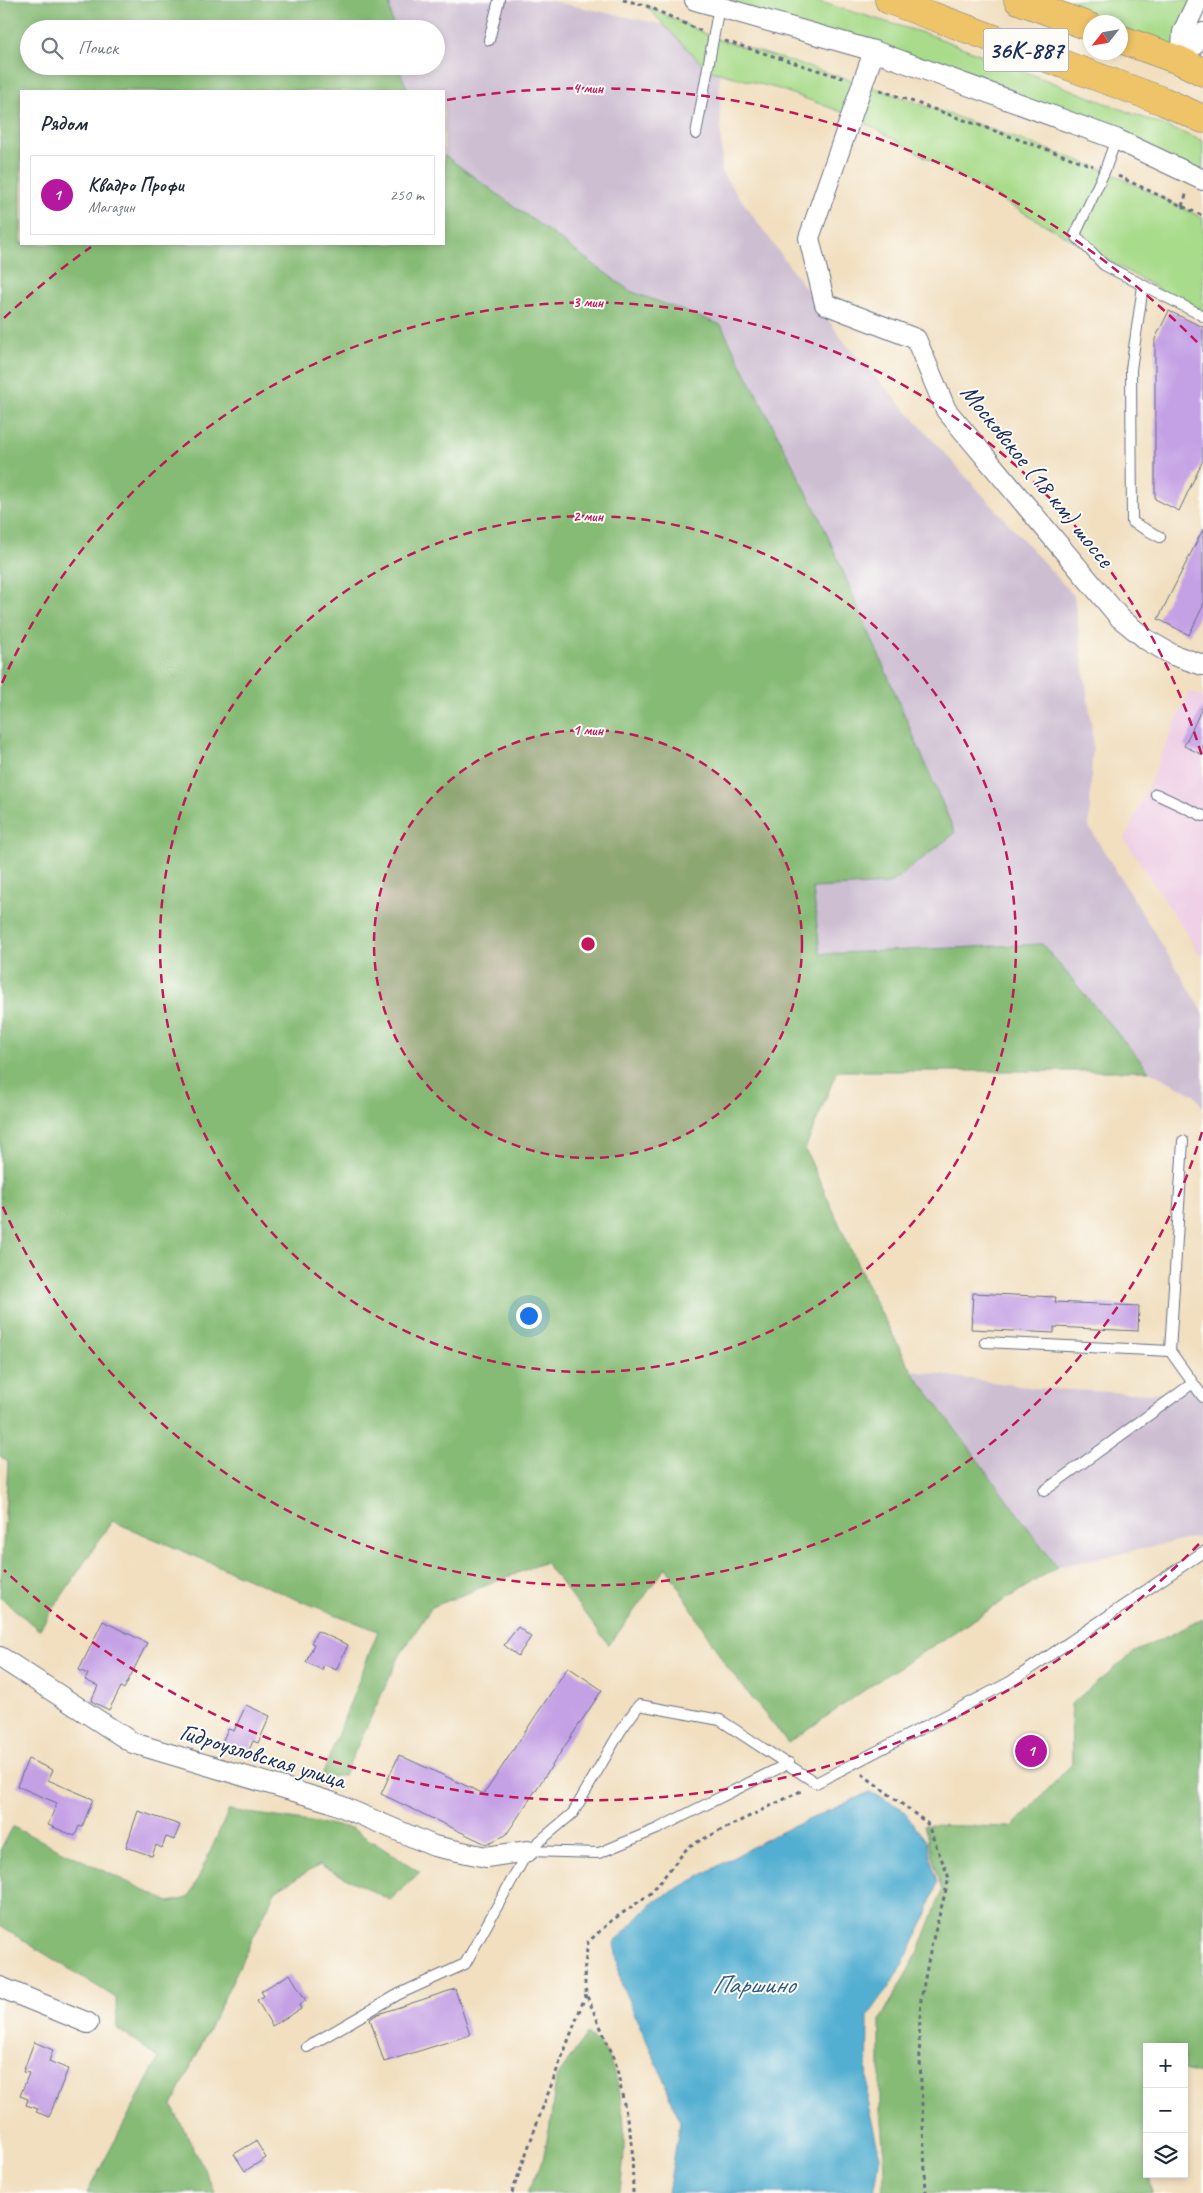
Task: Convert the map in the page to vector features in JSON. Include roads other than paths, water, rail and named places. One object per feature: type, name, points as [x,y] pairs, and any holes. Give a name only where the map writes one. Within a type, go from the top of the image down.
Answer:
[{"type":"main road","name":"36К-887","points":[[889,0],[1163,101],[1203,119]]},
{"type":"main road","name":"36К-887","points":[[1018,0],[1083,24]]},
{"type":"main road","points":[[1128,42],[1192,67],[1163,101]]},
{"type":"street","points":[[695,0],[874,51],[1116,139],[1203,180]]},
{"type":"street","points":[[1192,67],[1183,32],[1198,0]]},
{"type":"street","points":[[1192,67],[1203,33]]},
{"type":"street","name":"Московское (18 км) шоссе","points":[[874,51],[809,238],[825,304],[916,339],[946,410],[1120,618],[1147,640],[1173,655],[1203,665]]},
{"type":"street","name":"Гидроузловская улица","points":[[0,1657],[133,1743],[331,1802],[434,1846],[486,1857],[528,1851]]},
{"type":"street","points":[[0,1987],[88,2023]]},
{"type":"lane","points":[[489,40],[499,0]]},
{"type":"lane","points":[[696,134],[719,6]]},
{"type":"lane","points":[[1116,139],[1105,170],[1076,235],[1104,265],[1203,316]]},
{"type":"lane","points":[[1143,286],[1131,369],[1132,522],[1160,537]]},
{"type":"lane","points":[[1156,794],[1203,816]]},
{"type":"lane","points":[[1182,1141],[1170,1351],[1203,1398]]},
{"type":"lane","points":[[985,1342],[1170,1351]]},
{"type":"lane","points":[[1044,1491],[1193,1383]]},
{"type":"lane","points":[[307,2047],[399,1994],[465,1964],[528,1851],[573,1813],[621,1730],[639,1705],[720,1720],[789,1763],[816,1783],[852,1766],[1010,1682],[1203,1552]]},
{"type":"lane","points":[[528,1851],[599,1853],[657,1829],[789,1763]]},
{"type":"water","name":"Паршино","points":[[870,1792],[901,1808],[927,1842],[937,1883],[925,1919],[896,1977],[868,2016],[867,2100],[880,2157],[874,2193],[668,2193],[680,2122],[661,2073],[622,1986],[614,1943],[652,1903],[768,1838]]},
{"type":"place","name":"Квадро Профи","points":[[1031,1751]]}]
